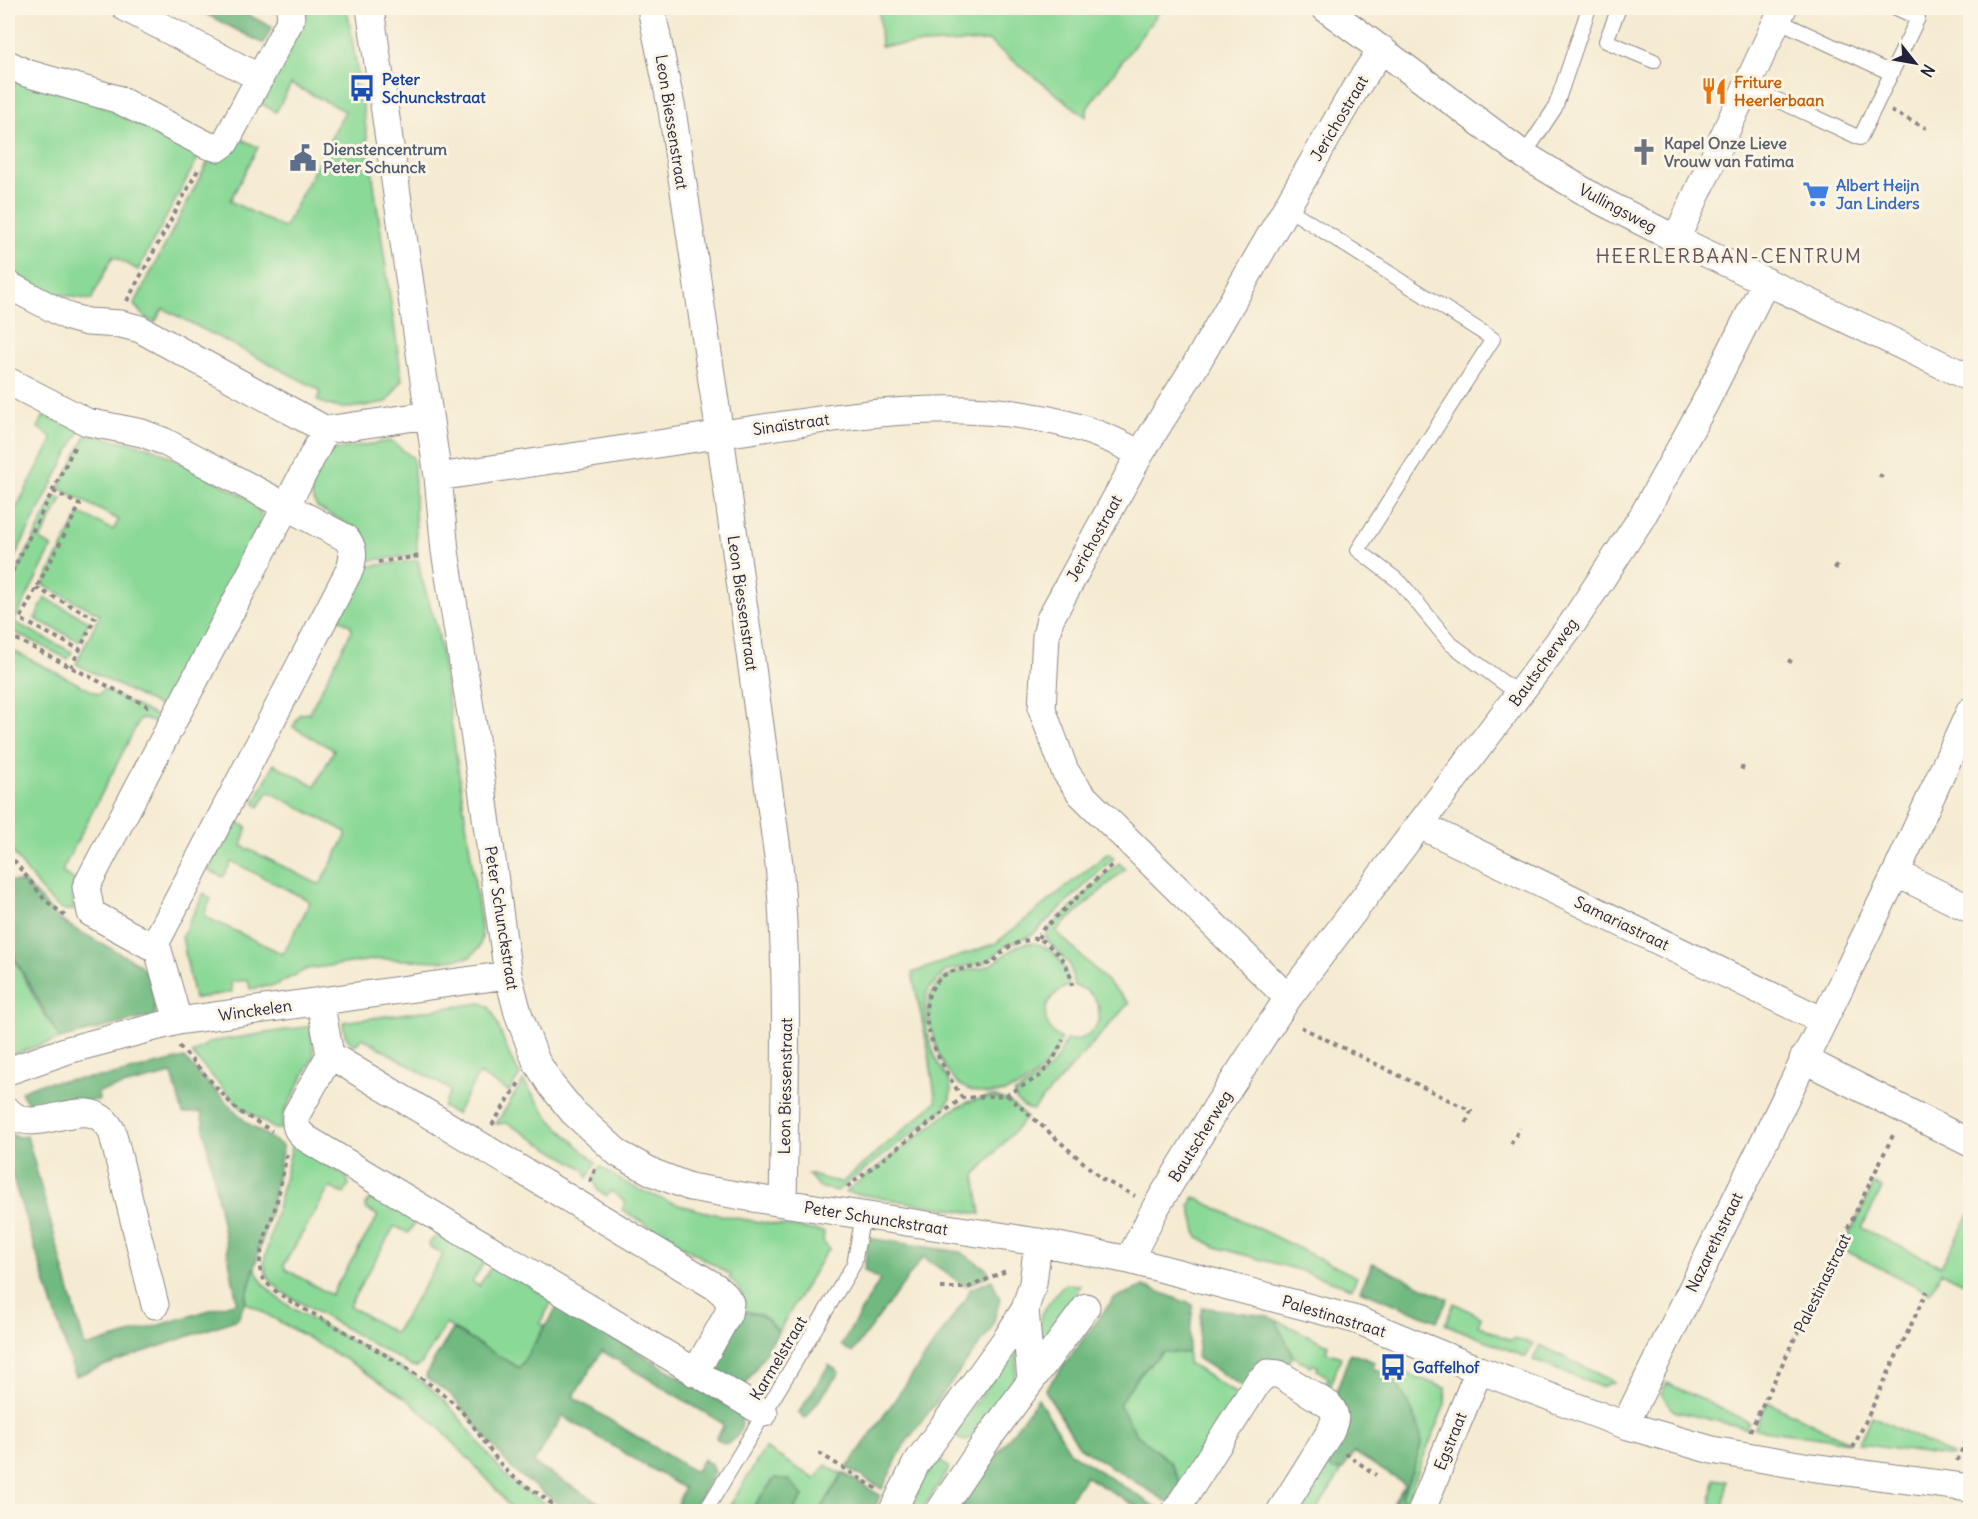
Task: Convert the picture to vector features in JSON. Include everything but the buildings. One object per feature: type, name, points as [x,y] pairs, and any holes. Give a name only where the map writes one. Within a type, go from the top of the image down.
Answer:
[{"type":"street","points":[[126,8],[260,78]]},
{"type":"street","points":[[8,64],[26,73],[117,99],[213,148],[218,148],[225,143],[291,19],[290,8]]},
{"type":"street","name":"Peter Schunckstraat","points":[[370,8],[438,477],[445,551],[508,975],[518,1013],[535,1057],[551,1085],[573,1112],[619,1154],[654,1173],[690,1187],[863,1215],[1037,1250],[1129,1260]]},
{"type":"street","name":"Leon Biessenstraat","points":[[651,8],[672,110],[720,435],[779,864],[785,931],[787,1001],[783,1203]]},
{"type":"street","name":"Vullingsweg","points":[[1325,8],[1524,155],[1597,199],[1676,239],[1969,374]]},
{"type":"street","points":[[1676,239],[1780,14]]},
{"type":"street","name":"Jerichostraat","points":[[1283,1006],[1098,813],[1070,778],[1052,740],[1042,709],[1046,636],[1050,619],[1140,454],[1195,366],[1355,89],[1382,49]]},
{"type":"street","name":"Bautscherweg","points":[[1129,1260],[1156,1207],[1216,1108],[1283,1006],[1572,624],[1642,517],[1704,405],[1766,281]]},
{"type":"street","points":[[8,285],[69,317],[87,322],[140,329],[326,430],[429,415]]},
{"type":"street","points":[[8,381],[87,422],[142,433],[163,441],[286,504],[346,538],[352,545],[353,561],[154,946]]},
{"type":"street","name":"Sinaïstraat","points":[[438,477],[860,414],[955,409],[998,412],[1053,421],[1116,440],[1140,454]]},
{"type":"street","points":[[171,1023],[160,954],[154,946],[91,913],[86,887],[326,430]]},
{"type":"street","name":"Nazarethstraat","points":[[1625,1425],[1896,873],[1971,711]]},
{"type":"street","name":"Samariastraat","points":[[1420,825],[1823,1021]]},
{"type":"street","points":[[1896,873],[1971,909]]},
{"type":"street","name":"Winckelen","points":[[8,1071],[68,1050],[171,1023],[508,975]]},
{"type":"street","points":[[320,1001],[330,1055],[296,1115],[297,1131],[764,1413]]},
{"type":"street","points":[[330,1055],[716,1287],[730,1303],[728,1314],[695,1372]]},
{"type":"street","points":[[1803,1059],[1971,1143]]},
{"type":"street","points":[[8,1111],[17,1119],[29,1122],[82,1112],[99,1116],[107,1122],[112,1131],[155,1305]]},
{"type":"street","points":[[894,1506],[916,1464],[1007,1338],[1025,1309],[1033,1283],[1037,1250]]},
{"type":"street","name":"Palestinastraat","points":[[1129,1260],[1365,1322],[1479,1370],[1625,1425],[1712,1450],[1842,1471],[1971,1488]]},
{"type":"street","points":[[939,1512],[1031,1380],[1086,1307]]},
{"type":"street","points":[[1025,1309],[1031,1380]]},
{"type":"street","name":"Egstraat","points":[[1421,1512],[1479,1370]]},
{"type":"street","points":[[1175,1512],[1258,1382],[1269,1373],[1280,1374],[1329,1404],[1336,1418],[1325,1440],[1280,1512]]},
{"type":"street","points":[[934,1438],[971,1464]]},
{"type":"lane","points":[[1524,155],[1555,108],[1589,8]]},
{"type":"lane","points":[[1619,8],[1606,41],[1654,62]]},
{"type":"lane","points":[[1747,86],[1860,138],[1918,18],[1896,8]]},
{"type":"lane","points":[[1780,14],[1892,73]]},
{"type":"lane","points":[[1287,208],[1493,339],[1358,550],[1401,583],[1451,644],[1520,694]]},
{"type":"lane","name":"Karmelstraat","points":[[705,1512],[854,1264],[863,1215]]},
{"type":"path","points":[[1877,104],[1926,128]]},
{"type":"path","points":[[115,324],[205,156],[213,148]]},
{"type":"path","points":[[8,580],[87,422]]},
{"type":"path","points":[[1879,474],[1885,478]]},
{"type":"path","points":[[53,490],[80,504],[20,619],[79,649]]},
{"type":"path","points":[[353,561],[363,564],[445,551]]},
{"type":"path","points":[[1834,566],[1841,570]]},
{"type":"path","points":[[36,588],[95,618],[70,667]]},
{"type":"path","points":[[8,634],[174,720]]},
{"type":"path","points":[[1788,660],[1793,663]]},
{"type":"path","points":[[1740,767],[1748,770]]},
{"type":"path","points":[[962,1098],[933,1047],[927,1012],[929,993],[941,977],[948,973],[991,962],[1011,946],[1038,938],[1043,929],[1132,846]]},
{"type":"path","points":[[1038,938],[1064,960],[1071,976],[1072,986]]},
{"type":"path","points":[[1283,1006],[1471,1111],[1466,1123]]},
{"type":"path","points":[[171,1023],[183,1052],[237,1110],[281,1136]]},
{"type":"path","points":[[836,1211],[841,1191],[962,1098],[1007,1095],[1022,1087],[1046,1070],[1063,1040]]},
{"type":"path","points":[[480,1145],[535,1057]]},
{"type":"path","points":[[1007,1095],[1102,1179],[1156,1207]]},
{"type":"path","name":"Palestinastraat","points":[[1739,1455],[1905,1110]]},
{"type":"path","points":[[1511,1144],[1520,1128]]},
{"type":"path","points":[[591,1212],[590,1179],[609,1145]]},
{"type":"path","points":[[287,1152],[262,1252],[260,1264],[262,1275],[275,1291],[290,1301],[400,1364],[451,1401],[507,1470],[523,1485],[551,1502],[558,1512]]},
{"type":"path","points":[[941,1288],[967,1288],[1037,1250]]},
{"type":"path","points":[[1842,1471],[1927,1291]]},
{"type":"path","points":[[1325,1440],[1376,1475]]},
{"type":"path","points":[[819,1453],[894,1506]]},
{"type":"green space","points":[[194,8],[235,8],[272,27],[262,43]]},
{"type":"green space","points":[[308,8],[347,8],[358,76],[353,77],[354,87],[360,87],[402,380],[387,402],[359,407],[335,407],[317,400],[320,393],[318,389],[164,309],[155,322],[148,320],[134,305],[210,158],[241,139],[258,147],[230,201],[284,228],[345,111],[291,84],[276,112],[260,103]]},
{"type":"green space","points":[[879,8],[1162,8],[1088,107],[1086,117],[988,41],[881,46]]},
{"type":"green space","points":[[16,81],[91,100],[200,154],[138,270],[113,256],[91,300],[51,293],[8,271],[8,97]]},
{"type":"green space","points":[[44,415],[80,430],[8,570],[8,514],[13,514],[52,440],[38,428]]},
{"type":"green space","points":[[87,434],[157,450],[253,501],[261,512],[260,527],[166,710],[76,664],[100,614],[43,585],[80,513],[113,530],[119,520],[59,488]]},
{"type":"green space","points":[[391,441],[413,458],[418,555],[365,561],[369,547],[366,538],[360,531],[318,508],[313,501],[311,486],[326,451]]},
{"type":"green space","points":[[55,496],[62,499],[40,540],[52,547],[14,622],[72,652],[68,659],[8,629],[8,590]]},
{"type":"green space","points":[[418,560],[438,632],[480,918],[482,938],[479,948],[470,957],[441,961],[380,959],[307,969],[276,985],[250,989],[248,980],[231,982],[232,992],[194,999],[182,936],[204,893],[211,899],[205,912],[206,917],[283,954],[310,903],[233,862],[223,877],[208,870],[234,821],[247,827],[242,846],[318,884],[321,883],[346,836],[346,832],[270,792],[259,807],[254,803],[274,764],[315,786],[334,750],[293,727],[300,714],[309,713],[352,630],[351,626],[338,618],[363,567]]},
{"type":"green space","points":[[45,598],[89,621],[79,641],[35,619]]},
{"type":"green space","points":[[8,648],[98,694],[103,689],[162,719],[158,724],[144,718],[140,719],[63,869],[63,873],[76,881],[72,897],[74,910],[62,910],[51,901],[8,846]]},
{"type":"green space","points":[[1108,853],[1114,858],[1032,935],[1007,945],[986,962],[946,971],[931,986],[927,992],[925,1005],[928,1034],[935,1058],[949,1081],[950,1099],[943,1110],[837,1191],[819,1187],[808,1174],[841,1183],[936,1102],[928,1049],[912,973],[996,943]]},
{"type":"green space","points":[[1119,863],[1125,869],[1056,931],[1129,1003],[1033,1110],[1027,1108],[1018,1102],[1014,1094],[1051,1066],[1066,1040],[1079,1039],[1089,1034],[1096,1027],[1099,1017],[1094,998],[1086,990],[1074,986],[1070,965],[1049,942],[1046,937],[1047,930]]},
{"type":"green space","points":[[8,881],[25,883],[59,919],[138,963],[149,981],[156,1015],[60,1039],[8,946]]},
{"type":"green space","points":[[1027,943],[1044,946],[1051,950],[1062,962],[1068,978],[1069,986],[1053,996],[1046,1010],[1048,1025],[1061,1039],[1046,1066],[1020,1086],[1005,1092],[989,1094],[974,1091],[952,1078],[940,1058],[930,1021],[930,997],[937,985],[950,975],[988,966],[1014,948]]},
{"type":"green space","points":[[8,948],[60,1039],[8,1056]]},
{"type":"green space","points":[[481,1003],[489,1007],[493,1013],[520,1075],[509,1092],[479,1074],[456,1114],[443,1107],[450,1092],[449,1089],[363,1038],[355,1045],[347,1038],[344,1030],[343,1022]]},
{"type":"green space","points":[[310,1026],[314,1056],[283,1115],[282,1129],[275,1129],[240,1107],[192,1054],[210,1042]]},
{"type":"green space","points":[[184,1058],[247,1123],[283,1146],[272,1205],[245,1302],[238,1319],[75,1376],[8,1163],[8,1133],[19,1137],[27,1136],[85,1347],[237,1302],[201,1112],[183,1114],[172,1074],[98,1092],[99,1100],[55,1107],[34,1105],[26,1100],[21,1091],[41,1083],[109,1076]]},
{"type":"green space","points":[[523,1081],[551,1120],[596,1163],[587,1178],[584,1169],[507,1123],[496,1124]]},
{"type":"green space","points":[[989,1097],[1000,1098],[1010,1103],[1026,1118],[975,1175],[981,1214],[845,1192],[951,1111],[968,1102]]},
{"type":"green space","points":[[293,1143],[347,1177],[349,1185],[344,1194],[331,1188],[328,1190],[284,1264],[285,1269],[331,1295],[377,1218],[377,1215],[366,1209],[365,1205],[373,1196],[379,1196],[413,1218],[414,1225],[408,1233],[394,1227],[349,1306],[395,1333],[442,1257],[442,1253],[430,1247],[429,1243],[440,1234],[486,1259],[472,1282],[479,1286],[493,1264],[553,1300],[540,1323],[545,1326],[519,1369],[446,1324],[421,1364],[417,1367],[411,1366],[287,1295],[274,1285],[268,1277],[264,1262]]},
{"type":"green space","points":[[600,1166],[651,1195],[679,1205],[736,1218],[824,1232],[823,1242],[830,1249],[778,1332],[763,1317],[743,1312],[742,1297],[739,1289],[729,1278],[731,1275],[622,1210],[626,1202],[611,1191],[607,1196],[598,1191],[593,1178]]},
{"type":"green space","points":[[1874,1184],[1882,1188],[1862,1228],[1941,1266],[1970,1213],[1970,1286],[1941,1272],[1930,1293],[1842,1249]]},
{"type":"green space","points":[[1194,1197],[1357,1277],[1352,1288],[1299,1270],[1216,1247],[1197,1236],[1190,1205]]},
{"type":"green space","points":[[868,1238],[960,1252],[987,1269],[990,1275],[965,1286],[923,1257],[852,1353],[841,1345],[880,1280],[864,1270]]},
{"type":"green space","points":[[1373,1263],[1448,1299],[1437,1321],[1360,1290]]},
{"type":"green space","points":[[254,1265],[266,1286],[287,1304],[401,1369],[438,1395],[509,1479],[553,1511],[513,1511],[491,1483],[437,1425],[405,1398],[348,1361],[245,1302]]},
{"type":"green space","points":[[992,1280],[1000,1299],[992,1328],[904,1445],[882,1489],[847,1468],[967,1297],[970,1289]]},
{"type":"green space","points":[[1066,1284],[1080,1285],[1071,1303],[1039,1348],[1036,1348],[1041,1314]]},
{"type":"green space","points":[[1144,1286],[1193,1305],[1188,1353],[1162,1352],[1138,1376],[1119,1404],[1136,1434],[1170,1462],[1181,1484],[1169,1503],[1079,1447],[1045,1390],[1114,1298]]},
{"type":"green space","points":[[1454,1303],[1481,1317],[1478,1325],[1511,1341],[1514,1339],[1533,1343],[1526,1357],[1445,1324]]},
{"type":"green space","points":[[559,1304],[739,1413],[742,1422],[738,1434],[728,1444],[721,1442],[716,1438],[723,1427],[722,1423],[602,1351],[574,1396],[693,1471],[696,1471],[703,1459],[711,1464],[714,1473],[697,1503],[688,1508],[677,1504],[684,1488],[562,1417],[534,1464],[613,1511],[567,1511],[513,1470],[450,1394],[426,1378],[427,1372],[453,1329],[519,1368]]},
{"type":"green space","points":[[1202,1307],[1267,1316],[1276,1320],[1293,1356],[1287,1366],[1243,1387],[1197,1358]]},
{"type":"green space","points":[[743,1312],[763,1317],[778,1332],[745,1386],[720,1373],[717,1362]]},
{"type":"green space","points":[[1276,1320],[1328,1345],[1326,1352],[1341,1357],[1328,1392],[1323,1388],[1329,1378],[1317,1370],[1318,1367],[1313,1364],[1311,1367],[1293,1356]]},
{"type":"green space","points":[[1540,1345],[1614,1382],[1601,1387],[1533,1360]]},
{"type":"green space","points":[[1016,1347],[1019,1349],[1015,1378],[971,1437],[965,1441],[959,1439],[954,1433]]},
{"type":"green space","points":[[1163,1352],[1188,1353],[1188,1363],[1238,1395],[1181,1484],[1170,1462],[1136,1434],[1119,1404],[1138,1376]]},
{"type":"green space","points":[[1350,1353],[1375,1362],[1373,1368],[1384,1372],[1386,1366],[1418,1424],[1421,1443],[1402,1497],[1405,1504],[1401,1511],[1388,1511],[1404,1486],[1403,1483],[1354,1452],[1343,1469],[1333,1470],[1329,1467],[1328,1457],[1335,1396]]},
{"type":"green space","points":[[829,1365],[839,1373],[806,1418],[800,1415],[799,1412]]},
{"type":"green space","points":[[1386,1366],[1446,1388],[1445,1404],[1405,1504],[1402,1497],[1420,1448],[1420,1434],[1408,1403]]},
{"type":"green space","points":[[1667,1383],[1749,1422],[1746,1428],[1674,1411],[1661,1394]]},
{"type":"green space","points":[[1038,1398],[1071,1453],[1162,1511],[1144,1511],[1085,1476],[1063,1511],[955,1512]]},
{"type":"green space","points":[[1768,1402],[1850,1442],[1754,1429]]},
{"type":"green space","points":[[1872,1416],[1954,1456],[1858,1444]]},
{"type":"green space","points":[[765,1448],[815,1479],[826,1465],[840,1474],[843,1473],[820,1511],[793,1511],[803,1496],[775,1478],[750,1511],[726,1512]]},
{"type":"green space","points":[[1328,1457],[1338,1471],[1343,1469],[1316,1511],[1294,1512]]},
{"type":"green space","points":[[935,1459],[948,1467],[948,1471],[921,1511],[908,1512],[927,1468]]},
{"type":"green space","points":[[843,1473],[880,1495],[874,1511],[820,1511]]},
{"type":"green space","points":[[775,1478],[789,1480],[803,1496],[793,1511],[750,1511]]},
{"type":"green space","points":[[1714,1479],[1727,1481],[1723,1511],[1710,1511]]},
{"type":"place","name":"Peter Schunckstraat","points":[[362,88]]},
{"type":"place","name":"Friture Heerlerbaan","points":[[1714,91]]},
{"type":"place","name":"Kapel Onze Lieve Vrouw van Fatima","points":[[1644,152]]},
{"type":"place","name":"Dienstencentrum Peter Schunck","points":[[303,158]]},
{"type":"place","name":"Albert Heijn Jan Linders","points":[[1816,194]]},
{"type":"place","name":"Gaffelhof","points":[[1393,1367]]},
{"type":"district","name":"HEERLERBAAN-CENTRUM","points":[[1729,256]]}]
